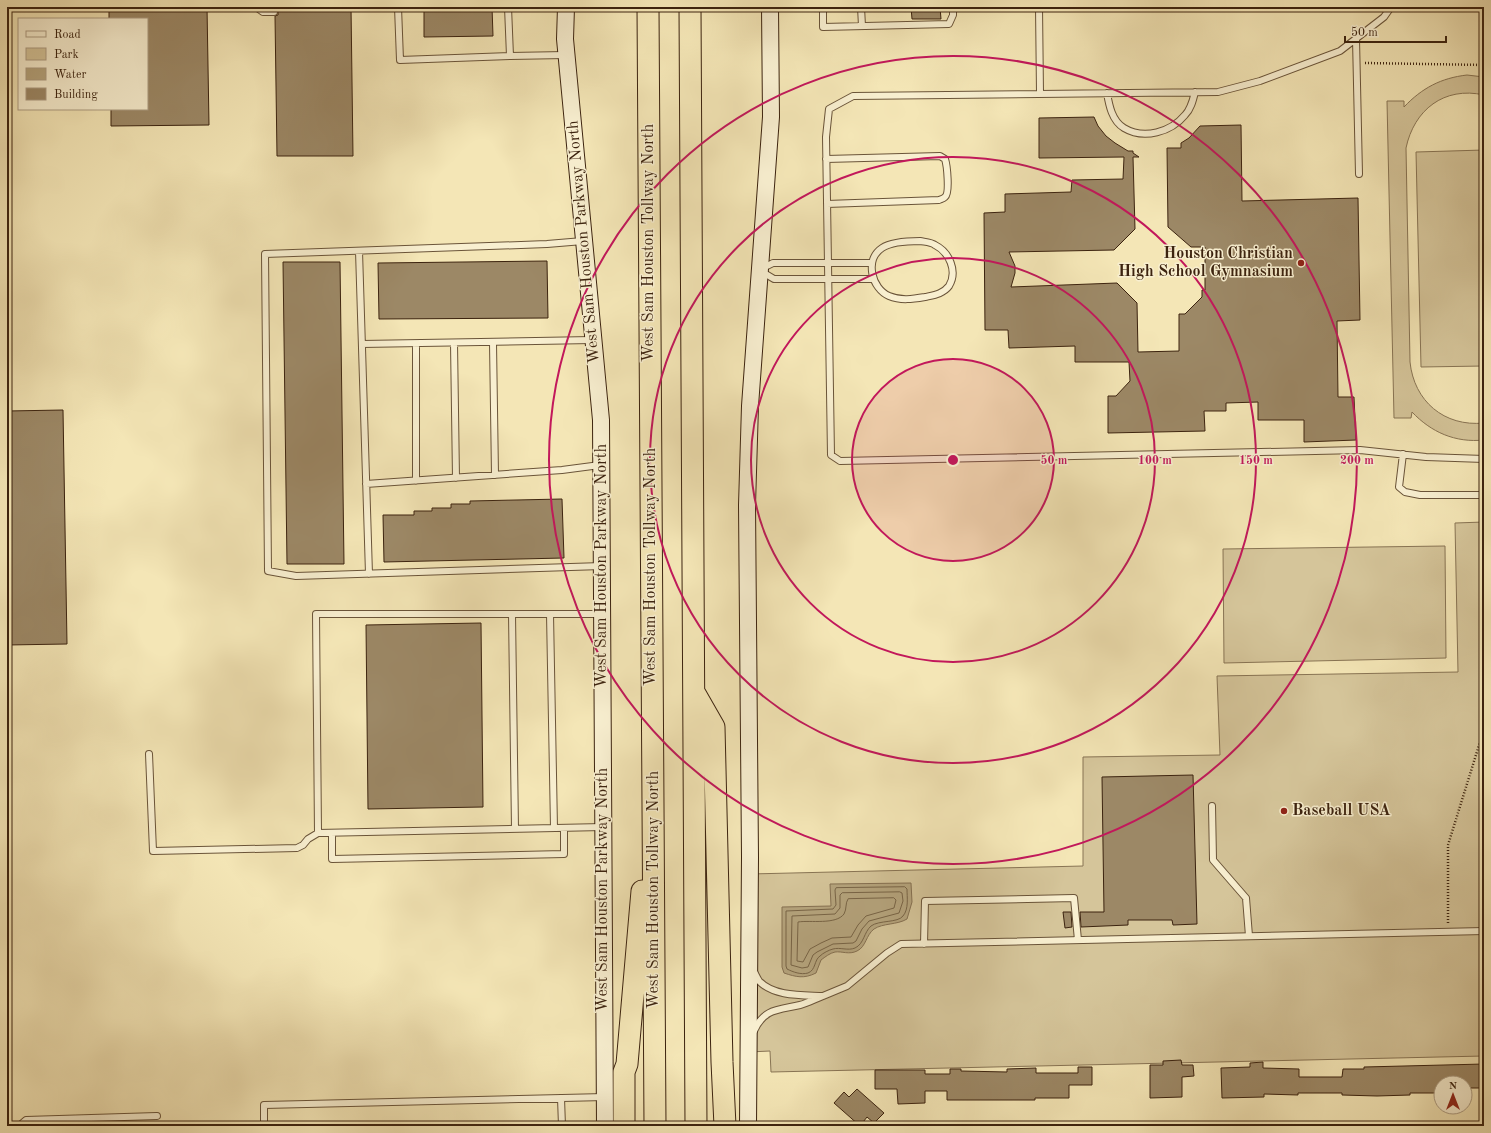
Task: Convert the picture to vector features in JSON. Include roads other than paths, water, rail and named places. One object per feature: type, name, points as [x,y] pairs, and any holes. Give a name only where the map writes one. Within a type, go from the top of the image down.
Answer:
[{"type":"highway","name":"West Sam Houston Tollway North","points":[[648,7],[656,1126]]},
{"type":"highway","points":[[690,7],[696,1126]]},
{"type":"highway","points":[[694,692],[714,727],[722,1062],[726,1126]]},
{"type":"highway","points":[[624,1126],[624,1072],[627,1064],[653,765]]},
{"type":"main road","name":"West Sam Houston Parkway North","points":[[566,7],[567,55],[601,420],[605,1126]]},
{"type":"main road","points":[[748,1126],[750,856],[747,505],[750,406],[771,117],[770,7]]},
{"type":"lane","points":[[256,7],[264,12],[274,12]]},
{"type":"lane","points":[[398,7],[400,60],[567,55]]},
{"type":"lane","points":[[508,7],[510,56]]},
{"type":"lane","points":[[823,7],[823,27],[949,24],[953,15],[953,7]]},
{"type":"lane","points":[[861,7],[862,26]]},
{"type":"lane","points":[[1039,7],[1040,93]]},
{"type":"lane","points":[[1391,7],[1384,17],[1340,52],[1260,82],[1218,92],[853,96],[829,109],[826,137],[826,160],[832,455],[840,461],[1360,450],[1426,457],[1484,459]]},
{"type":"lane","points":[[1356,39],[1359,174]]},
{"type":"lane","points":[[1107,93],[1109,106],[1115,119],[1123,127],[1136,132],[1157,133],[1172,126],[1186,115],[1195,92]]},
{"type":"lane","points":[[826,160],[940,156],[945,159],[947,164],[948,193],[945,197],[939,200],[827,204]]},
{"type":"lane","points":[[584,240],[547,244],[265,254],[268,571],[296,576],[602,566]]},
{"type":"lane","points":[[920,241],[934,244],[946,252],[952,264],[953,274],[951,282],[946,290],[937,295],[917,299],[900,299],[888,296],[877,287],[874,279],[872,263],[876,254],[882,248],[904,242],[920,241]]},
{"type":"lane","points":[[359,251],[369,574]]},
{"type":"lane","points":[[759,270],[773,263],[872,263]]},
{"type":"lane","points":[[759,270],[774,279],[874,279]]},
{"type":"lane","points":[[362,344],[493,343],[593,340]]},
{"type":"lane","points":[[454,343],[456,478]]},
{"type":"lane","points":[[493,343],[495,475]]},
{"type":"lane","points":[[416,344],[416,481]]},
{"type":"lane","points":[[1402,454],[1399,487],[1405,492],[1420,495],[1484,495]]},
{"type":"lane","points":[[366,484],[562,470],[601,464]]},
{"type":"lane","points":[[318,833],[316,614],[602,614]]},
{"type":"lane","points":[[512,614],[515,829]]},
{"type":"lane","points":[[550,614],[554,828]]},
{"type":"lane","points":[[149,754],[153,851],[296,848],[303,845],[308,839],[318,833],[603,827]]},
{"type":"lane","points":[[1212,806],[1213,860],[1246,898],[1249,936]]},
{"type":"lane","points":[[332,833],[332,859],[564,854],[564,828]]},
{"type":"lane","points":[[924,944],[925,901],[1074,898],[1078,940]]},
{"type":"lane","points":[[749,1041],[758,1020],[774,1010],[801,1005],[847,986],[887,953],[901,944],[1484,931]]},
{"type":"lane","points":[[749,963],[759,981],[774,991],[791,994],[823,996]]},
{"type":"lane","points":[[264,1126],[264,1105],[604,1097]]},
{"type":"lane","points":[[561,1098],[562,1126]]},
{"type":"lane","points":[[19,1126],[26,1120],[39,1123],[157,1116]]},
{"type":"water","points":[[911,883],[912,902],[907,919],[874,929],[869,934],[862,947],[857,951],[851,953],[835,952],[829,954],[821,960],[816,973],[800,977],[784,973],[782,967],[782,907],[831,906],[830,884]]},
{"type":"place","name":"Houston Christian High School Gymnasium","points":[[1301,263]]},
{"type":"place","name":"Baseball USA","points":[[1284,811]]}]
